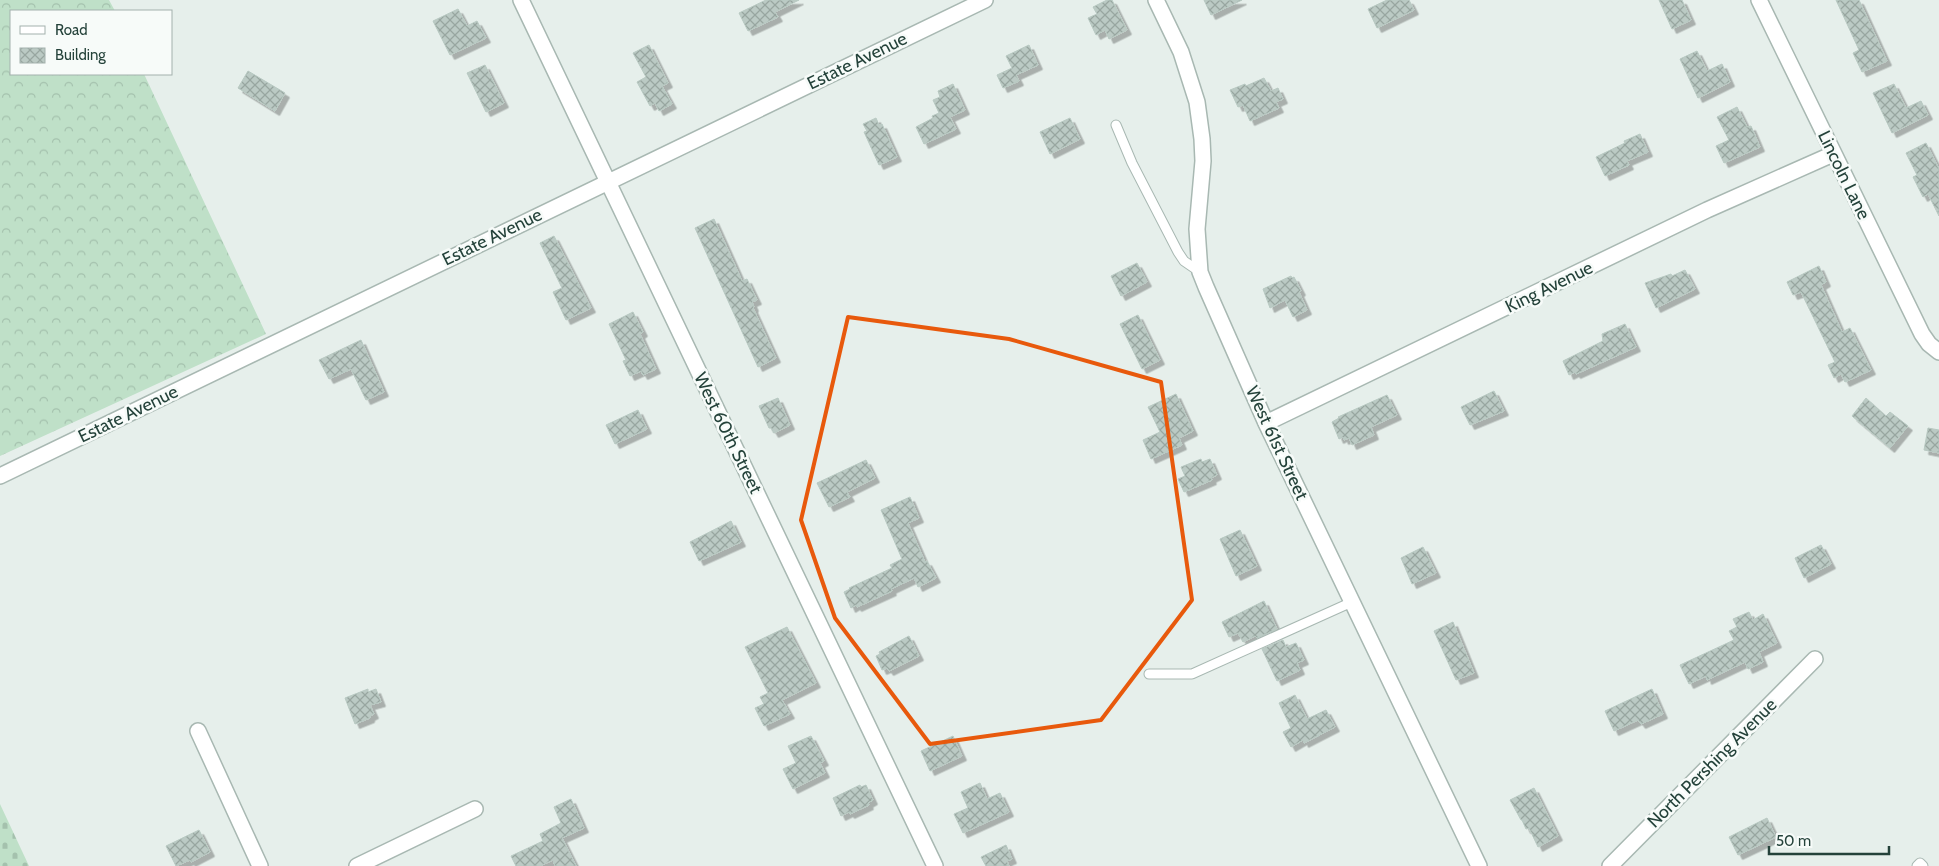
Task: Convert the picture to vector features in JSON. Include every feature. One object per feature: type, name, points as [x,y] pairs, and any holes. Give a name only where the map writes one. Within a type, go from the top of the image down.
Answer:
[{"type":"street","name":"West 60th Street","points":[[522,0],[935,866]]},
{"type":"street","name":"Estate Avenue","points":[[0,476],[985,0]]},
{"type":"street","name":"West 61st Street","points":[[1156,0],[1181,52],[1197,102],[1203,161],[1197,218],[1200,272],[1266,423],[1479,866]]},
{"type":"street","name":"Lincoln Lane","points":[[1758,0],[1922,334],[1936,350]]},
{"type":"street","name":"King Avenue","points":[[1266,423],[1707,210],[1833,154]]},
{"type":"street","name":"North Pershing Avenue","points":[[1610,866],[1815,659]]},
{"type":"street","points":[[198,731],[260,866]]},
{"type":"street","points":[[357,866],[475,809]]},
{"type":"lane","points":[[1116,125],[1132,162],[1178,252],[1184,261],[1200,272]]},
{"type":"lane","points":[[1150,674],[1192,674],[1352,602]]},
{"type":"lane","points":[[1917,866],[1920,863],[1923,866]]},
{"type":"highlighted area","points":[[848,317],[1009,339],[1161,382],[1192,600],[1101,720],[930,744],[835,618],[801,520]]},
{"type":"green space","points":[[0,0],[109,0],[114,10],[10,10],[10,75],[144,75],[266,334],[0,456]]},
{"type":"green space","points":[[0,804],[29,866],[0,866]]},
{"type":"building","points":[[766,0],[799,0],[775,12],[778,17],[748,31],[739,13]]},
{"type":"building","points":[[1107,0],[1112,0],[1127,30],[1109,39],[1105,30],[1096,35],[1088,18],[1097,14],[1093,7]]},
{"type":"building","points":[[1204,0],[1242,0],[1211,15]]},
{"type":"building","points":[[1387,0],[1409,0],[1414,10],[1377,28],[1368,9]]},
{"type":"building","points":[[1659,0],[1682,0],[1691,20],[1672,29]]},
{"type":"building","points":[[1836,0],[1859,0],[1887,61],[1862,72],[1853,53],[1859,50]]},
{"type":"building","points":[[458,9],[467,26],[477,21],[486,38],[450,55],[433,21]]},
{"type":"building","points":[[649,45],[668,83],[662,86],[672,104],[659,111],[655,103],[650,106],[637,82],[646,77],[633,53]]},
{"type":"building","points":[[1029,45],[1038,65],[1016,75],[1019,81],[1003,88],[997,75],[1012,68],[1006,56]]},
{"type":"building","points":[[1697,51],[1707,71],[1722,64],[1730,82],[1698,98],[1680,59]]},
{"type":"building","points":[[485,65],[504,103],[486,112],[467,73]]},
{"type":"building","points":[[248,71],[285,93],[275,111],[238,88]]},
{"type":"building","points":[[1264,78],[1271,91],[1278,88],[1283,99],[1276,102],[1279,108],[1250,121],[1243,105],[1238,107],[1230,90],[1245,84],[1246,86]]},
{"type":"building","points":[[953,84],[965,110],[950,117],[956,129],[924,144],[916,127],[939,113],[933,100],[940,97],[938,91]]},
{"type":"building","points":[[1894,84],[1906,108],[1921,101],[1928,115],[1892,133],[1873,93]]},
{"type":"building","points":[[1737,107],[1747,127],[1751,126],[1760,147],[1724,163],[1716,146],[1729,140],[1717,117]]},
{"type":"building","points":[[876,118],[879,125],[882,124],[897,157],[879,165],[864,132],[867,131],[863,124]]},
{"type":"building","points":[[1070,118],[1080,139],[1050,154],[1040,132]]},
{"type":"building","points":[[1640,134],[1648,152],[1627,161],[1629,165],[1605,176],[1596,157]]},
{"type":"building","points":[[1926,143],[1939,169],[1939,216],[1928,194],[1923,197],[1913,177],[1917,175],[1906,153]]},
{"type":"building","points":[[714,219],[742,281],[747,279],[757,300],[752,302],[753,308],[776,358],[758,367],[695,228]]},
{"type":"building","points":[[554,236],[591,308],[566,320],[553,292],[562,288],[540,243]]},
{"type":"building","points":[[1137,263],[1147,282],[1121,296],[1111,276]]},
{"type":"building","points":[[1819,266],[1826,282],[1821,285],[1842,332],[1850,328],[1871,370],[1845,382],[1841,374],[1834,378],[1828,365],[1835,362],[1801,292],[1793,295],[1787,282]]},
{"type":"building","points":[[1685,270],[1695,289],[1656,308],[1645,283],[1671,274],[1672,276]]},
{"type":"building","points":[[1291,276],[1292,278],[1294,277],[1301,291],[1299,292],[1307,310],[1293,317],[1285,300],[1270,308],[1263,289]]},
{"type":"building","points":[[633,312],[643,332],[640,334],[656,369],[643,375],[641,371],[630,376],[623,361],[626,360],[609,324]]},
{"type":"building","points":[[1138,315],[1160,360],[1142,369],[1120,324]]},
{"type":"building","points":[[1625,324],[1636,347],[1576,374],[1575,372],[1569,375],[1563,361],[1603,341],[1602,334]]},
{"type":"building","points":[[361,340],[384,392],[366,400],[351,369],[329,379],[319,360]]},
{"type":"building","points":[[1494,391],[1504,411],[1470,425],[1461,407]]},
{"type":"building","points":[[1176,394],[1193,431],[1179,438],[1182,445],[1151,459],[1143,440],[1160,432],[1148,407]]},
{"type":"building","points":[[1387,395],[1397,415],[1371,427],[1374,435],[1352,445],[1349,438],[1344,440],[1343,437],[1339,439],[1332,422],[1338,417]]},
{"type":"building","points":[[778,398],[790,425],[774,433],[769,428],[759,406]]},
{"type":"building","points":[[1866,398],[1886,416],[1890,412],[1908,426],[1890,448],[1852,416]]},
{"type":"building","points":[[638,410],[647,429],[615,444],[606,425]]},
{"type":"building","points":[[1928,428],[1939,430],[1939,453],[1924,450]]},
{"type":"building","points":[[1201,459],[1202,462],[1210,459],[1217,475],[1211,478],[1212,480],[1184,492],[1178,479],[1185,476],[1181,467]]},
{"type":"building","points":[[866,460],[875,478],[847,492],[850,497],[829,507],[817,483]]},
{"type":"building","points":[[910,497],[919,518],[908,523],[925,562],[927,561],[936,578],[918,587],[914,578],[891,589],[892,591],[851,608],[844,592],[892,568],[890,565],[902,559],[881,510]]},
{"type":"building","points":[[731,521],[741,542],[699,561],[690,542]]},
{"type":"building","points":[[1240,530],[1257,566],[1236,576],[1220,539]]},
{"type":"building","points":[[1821,545],[1831,564],[1804,578],[1795,558]]},
{"type":"building","points":[[1423,547],[1436,573],[1412,584],[1401,558]]},
{"type":"building","points":[[1264,601],[1277,629],[1243,642],[1238,633],[1229,637],[1222,622]]},
{"type":"building","points":[[1749,612],[1753,620],[1763,614],[1777,643],[1759,652],[1763,662],[1748,669],[1745,662],[1707,680],[1706,676],[1689,684],[1680,665],[1734,640],[1729,631],[1737,627],[1733,619]]},
{"type":"building","points":[[1453,622],[1474,673],[1456,680],[1434,631]]},
{"type":"building","points":[[787,627],[816,683],[782,700],[790,714],[764,726],[755,708],[764,704],[760,697],[768,693],[745,647]]},
{"type":"building","points":[[909,636],[919,656],[889,671],[887,668],[882,670],[876,656],[880,654],[879,652]]},
{"type":"building","points":[[1283,640],[1286,647],[1296,643],[1304,660],[1297,663],[1300,670],[1277,681],[1262,649]]},
{"type":"building","points":[[368,689],[368,692],[376,689],[381,702],[370,705],[374,714],[370,718],[355,724],[345,698]]},
{"type":"building","points":[[1652,689],[1663,714],[1641,724],[1638,720],[1614,731],[1605,711]]},
{"type":"building","points":[[1295,695],[1307,719],[1326,710],[1335,727],[1304,743],[1303,740],[1291,747],[1283,732],[1291,728],[1279,703]]},
{"type":"building","points":[[811,736],[824,761],[820,763],[825,773],[793,789],[783,769],[796,763],[788,746]]},
{"type":"building","points":[[953,736],[962,756],[930,771],[921,751]]},
{"type":"building","points":[[980,783],[987,799],[1000,793],[1009,812],[963,833],[954,814],[968,808],[961,792]]},
{"type":"building","points":[[860,785],[861,787],[866,785],[873,800],[868,803],[869,805],[841,816],[833,798]]},
{"type":"building","points":[[1534,788],[1558,836],[1538,847],[1529,828],[1526,829],[1510,800]]},
{"type":"building","points":[[571,799],[584,828],[562,838],[576,866],[555,866],[553,860],[540,866],[516,866],[511,856],[543,841],[540,834],[561,823],[554,807]]},
{"type":"building","points":[[1767,818],[1776,837],[1738,855],[1729,837]]},
{"type":"building","points":[[199,830],[210,852],[191,862],[190,860],[176,866],[166,846]]},
{"type":"building","points":[[1006,845],[1012,859],[1007,861],[1009,866],[986,866],[981,857]]}]
